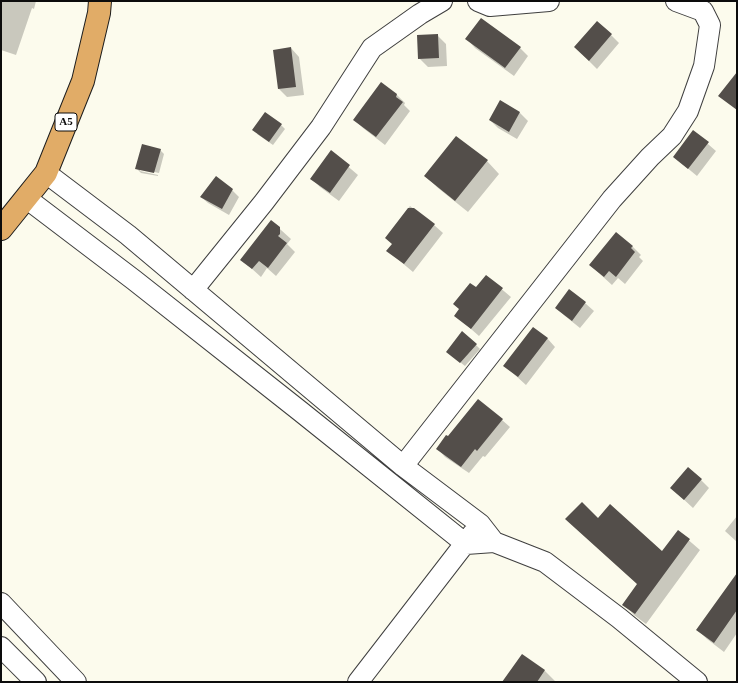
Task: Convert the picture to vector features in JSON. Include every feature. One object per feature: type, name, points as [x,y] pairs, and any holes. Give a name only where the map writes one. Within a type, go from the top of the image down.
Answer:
[{"type":"highway","name":"A5","points":[[1,230],[46,172],[83,81],[99,13],[100,1]]},
{"type":"street","points":[[193,290],[264,202],[321,126],[372,48],[420,14],[442,1]]},
{"type":"street","points":[[478,1],[490,6],[549,1]]},
{"type":"street","points":[[403,466],[612,199],[650,157],[672,136],[688,111],[704,66],[710,25],[703,11],[676,1]]},
{"type":"street","points":[[46,172],[128,235],[403,466],[480,524],[494,542]]},
{"type":"street","points":[[26,198],[140,284],[466,544],[494,542],[545,562],[619,618],[697,682]]},
{"type":"street","points":[[358,682],[480,524]]},
{"type":"street","points":[[1,603],[76,682]]},
{"type":"street","points":[[1,647],[36,682]]},
{"type":"building","points":[[481,18],[521,47],[505,68],[465,39]]},
{"type":"building","points":[[597,21],[612,34],[589,61],[574,47]]},
{"type":"building","points":[[438,34],[439,58],[418,59],[417,35]]},
{"type":"building","points":[[291,47],[296,87],[278,89],[273,50]]},
{"type":"building","points":[[737,72],[737,110],[718,96]]},
{"type":"building","points":[[381,82],[397,94],[396,97],[403,102],[376,137],[353,120]]},
{"type":"building","points":[[500,100],[520,112],[509,132],[489,120]]},
{"type":"building","points":[[265,112],[282,124],[269,142],[252,130]]},
{"type":"building","points":[[693,130],[709,142],[688,169],[673,157]]},
{"type":"building","points":[[456,136],[488,160],[455,201],[424,176]]},
{"type":"building","points":[[142,144],[161,149],[154,173],[135,169]]},
{"type":"building","points":[[331,150],[350,165],[330,193],[310,179]]},
{"type":"building","points":[[216,176],[233,189],[222,209],[200,197]]},
{"type":"building","points":[[408,208],[414,208],[435,224],[404,264],[386,251],[392,244],[385,238]]},
{"type":"building","points":[[271,220],[280,227],[280,234],[278,236],[287,243],[268,268],[259,261],[252,269],[240,260]]},
{"type":"building","points":[[616,232],[633,246],[631,248],[635,252],[616,277],[609,271],[604,277],[589,265]]},
{"type":"building","points":[[486,275],[503,288],[471,329],[454,316],[459,309],[453,304],[470,283],[476,287]]},
{"type":"building","points":[[569,289],[586,302],[572,321],[555,308]]},
{"type":"building","points":[[533,327],[548,338],[518,377],[503,366]]},
{"type":"building","points":[[462,331],[477,344],[460,363],[446,352]]},
{"type":"building","points":[[478,399],[503,419],[477,451],[475,449],[461,467],[436,449],[446,435],[448,436]]},
{"type":"building","points":[[688,467],[702,479],[684,500],[670,488]]},
{"type":"building","points":[[582,502],[598,518],[610,504],[662,551],[678,530],[690,539],[635,614],[622,605],[637,584],[565,519]]},
{"type":"building","points":[[737,573],[737,610],[714,643],[696,630]]},
{"type":"building","points":[[522,654],[545,670],[537,682],[502,682]]}]
